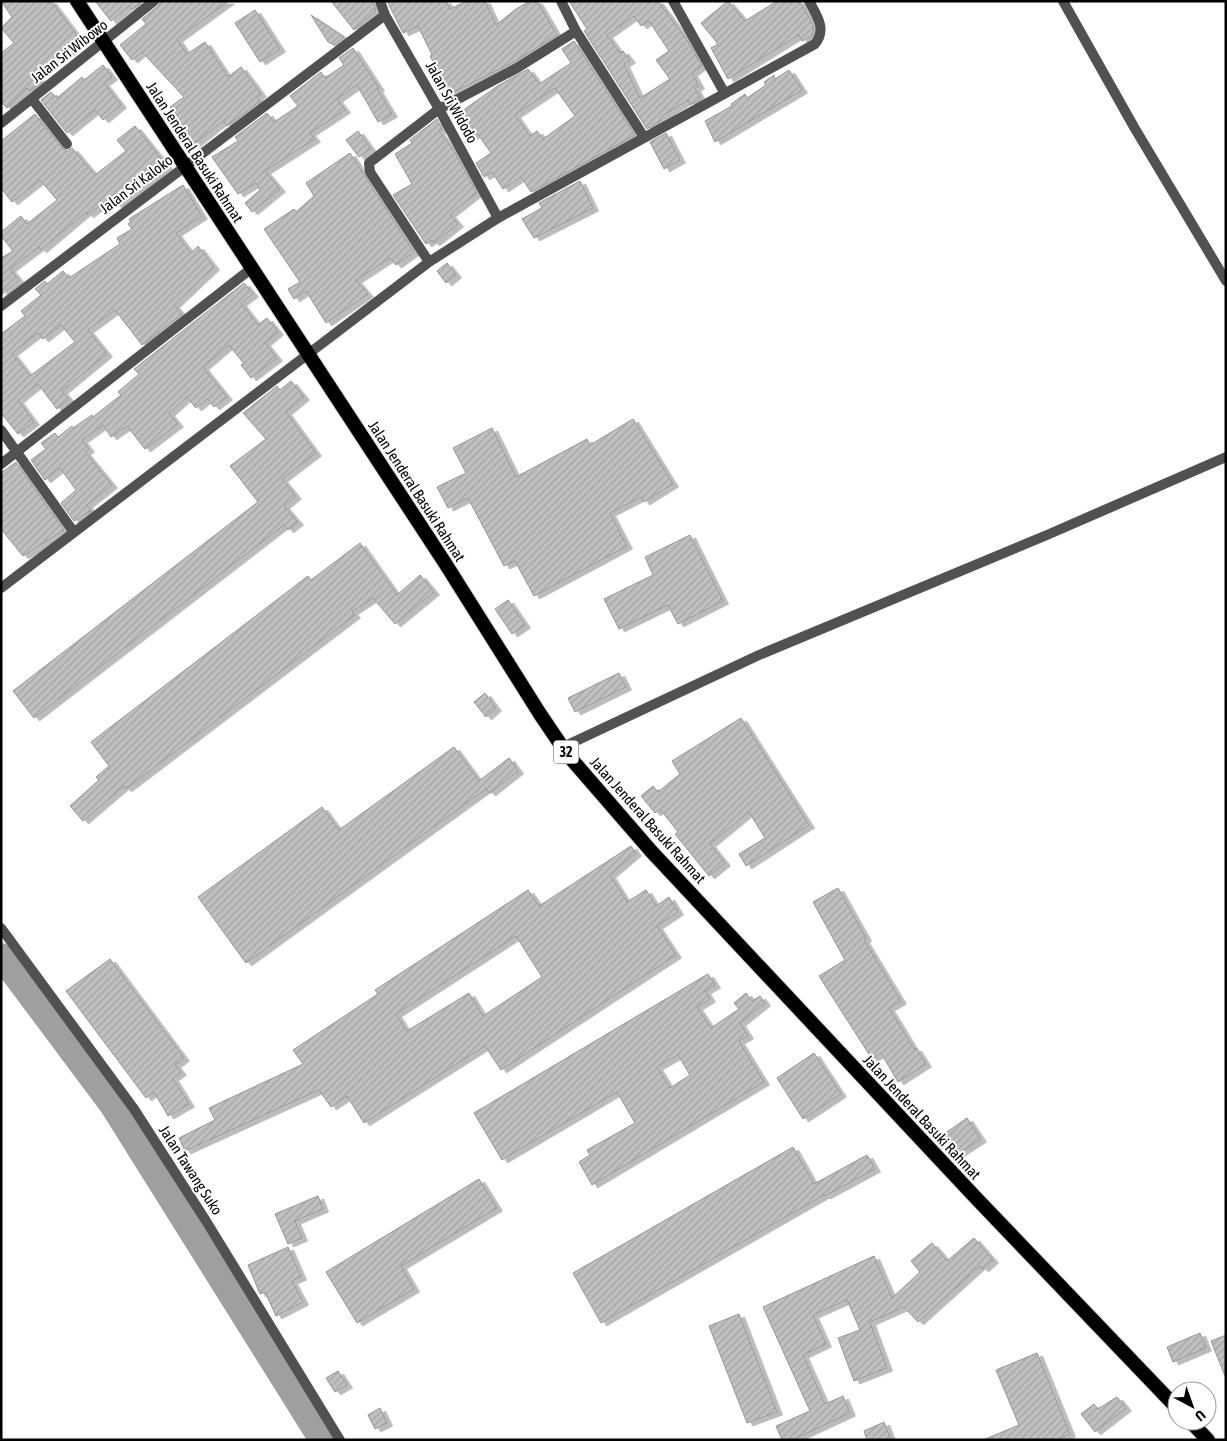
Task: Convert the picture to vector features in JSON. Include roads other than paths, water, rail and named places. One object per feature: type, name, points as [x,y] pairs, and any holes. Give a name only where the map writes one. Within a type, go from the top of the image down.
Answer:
[{"type":"highway","name":"Jalan Jenderal Basuki Rahmat","points":[[77,1],[440,555],[540,714],[563,747],[646,846],[976,1198],[1167,1398]]},
{"type":"street","name":"Jalan Sri Wibowo","points":[[1,123],[154,1]]},
{"type":"street","name":"Jalan Sri Widodo","points":[[380,1],[385,15],[498,218]]},
{"type":"street","points":[[561,1],[576,30],[644,137]]},
{"type":"street","points":[[673,1],[724,92]]},
{"type":"street","points":[[1,588],[429,262],[498,218],[724,92],[815,44],[820,37],[821,28],[809,1]]},
{"type":"street","points":[[1063,1],[1134,127],[1226,281]]},
{"type":"street","name":"Jalan Sri Kaloko","points":[[1,306],[385,15]]},
{"type":"street","points":[[429,262],[370,172],[369,163],[439,109],[517,68],[576,30]]},
{"type":"street","points":[[32,99],[67,144]]},
{"type":"street","points":[[1,464],[252,268]]},
{"type":"street","points":[[1,430],[73,532]]},
{"type":"street","points":[[563,747],[759,655],[1047,535],[1226,457]]},
{"type":"street","name":"Jalan Tawang Suko","points":[[1,928],[134,1109],[340,1440]]},
{"type":"waterway","points":[[1,956],[113,1106],[322,1440]]}]
